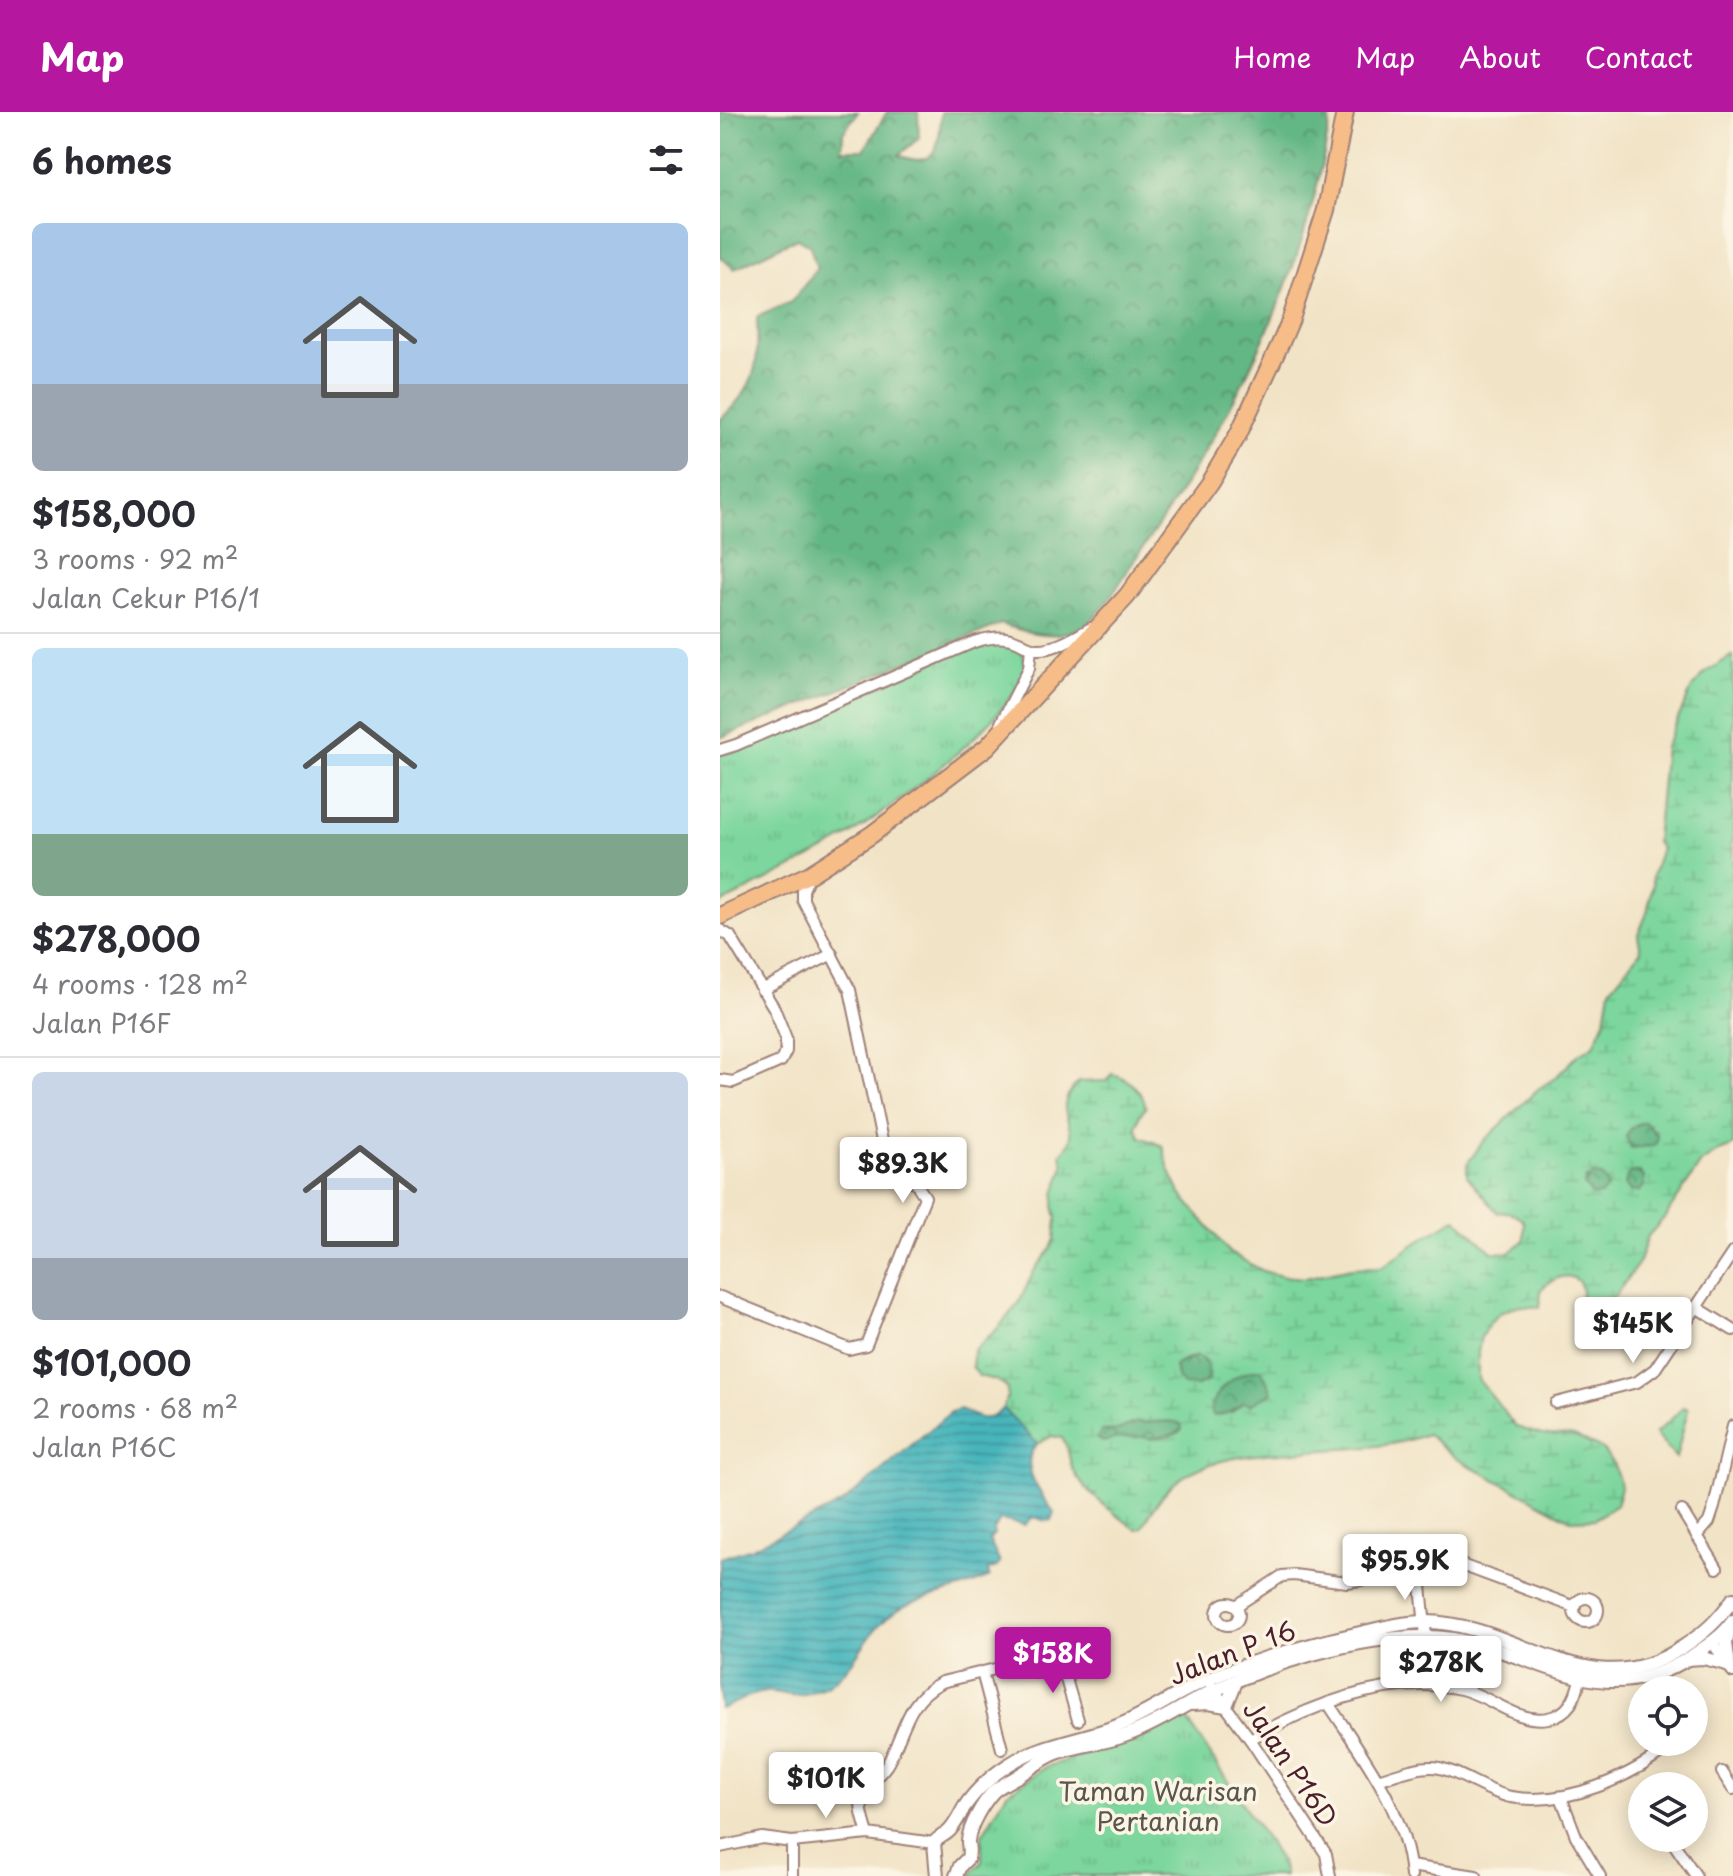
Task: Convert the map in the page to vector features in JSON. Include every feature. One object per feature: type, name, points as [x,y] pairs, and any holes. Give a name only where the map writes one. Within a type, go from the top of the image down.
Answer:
[{"type":"main road","points":[[720,916],[810,874],[871,835],[987,747],[1127,596],[1209,483],[1238,435],[1291,319],[1326,210],[1345,112]]},
{"type":"street","points":[[720,750],[974,642],[999,637],[1016,640],[1031,648],[1051,647],[1103,622]]},
{"type":"street","points":[[987,747],[1021,686],[1032,657],[1031,648]]},
{"type":"street","points":[[720,1297],[849,1349],[866,1345],[925,1197],[916,1183],[888,1169],[850,990],[803,900],[803,890],[810,874]]},
{"type":"street","points":[[720,930],[730,936],[774,1008],[786,1038],[786,1051],[781,1061],[733,1082],[720,1080]]},
{"type":"street","points":[[762,990],[832,954]]},
{"type":"street","points":[[1556,1403],[1646,1377],[1655,1369],[1733,1252]]},
{"type":"street","points":[[1696,1307],[1733,1330]]},
{"type":"street","points":[[1697,1536],[1709,1522],[1714,1507],[1733,1426]]},
{"type":"street","points":[[1682,1511],[1717,1568]]},
{"type":"street","points":[[1236,1606],[1282,1576],[1347,1582],[1388,1570],[1456,1563],[1545,1599],[1575,1607]]},
{"type":"street","points":[[1419,1565],[1426,1637]]},
{"type":"street","name":"Jalan P 16","points":[[934,1843],[948,1832],[967,1803],[1008,1764],[1050,1744],[1117,1726],[1210,1685],[1323,1641],[1379,1628],[1424,1622],[1457,1626],[1560,1662],[1598,1671],[1639,1667],[1656,1663],[1728,1622],[1733,1599]]},
{"type":"street","points":[[1712,1642],[1728,1622]]},
{"type":"street","points":[[1728,1622],[1726,1643],[1730,1668]]},
{"type":"street","name":"Jalan P 16","points":[[935,1859],[958,1871],[968,1858],[968,1842],[976,1818],[993,1791],[1054,1754],[1127,1735],[1185,1704],[1210,1685],[1236,1682],[1320,1653],[1370,1642],[1426,1637],[1457,1640],[1494,1649],[1580,1679],[1600,1682],[1637,1679],[1677,1666],[1712,1642]]},
{"type":"street","points":[[1687,1645],[1712,1642],[1730,1668]]},
{"type":"street","points":[[868,1834],[861,1808],[863,1792],[887,1766],[913,1706],[921,1696],[942,1682],[1056,1654],[1078,1720]]},
{"type":"street","points":[[1687,1659],[1716,1660],[1730,1668]]},
{"type":"street","points":[[982,1672],[1002,1749]]},
{"type":"street","points":[[1250,1739],[1282,1721],[1328,1703],[1392,1688],[1428,1685],[1463,1689],[1525,1716],[1544,1719],[1561,1714],[1570,1705],[1577,1695],[1580,1679]]},
{"type":"street","points":[[1185,1704],[1226,1706],[1236,1682]]},
{"type":"street","name":"Jalan P16D","points":[[1210,1685],[1250,1739],[1326,1854],[1330,1876]]},
{"type":"street","points":[[1328,1703],[1378,1780],[1402,1831],[1411,1871],[1476,1876]]},
{"type":"street","points":[[1378,1780],[1435,1767],[1508,1797],[1537,1800],[1561,1797],[1613,1780],[1657,1756]]},
{"type":"street","points":[[1722,1772],[1733,1789]]},
{"type":"street","points":[[1561,1797],[1576,1836],[1600,1876]]},
{"type":"street","points":[[948,1832],[960,1833],[968,1842]]},
{"type":"street","points":[[720,1847],[762,1838],[792,1842],[868,1834],[934,1843],[937,1876]]},
{"type":"street","points":[[792,1842],[792,1876]]},
{"type":"street","points":[[1680,1852],[1696,1876]]},
{"type":"green space","points":[[720,112],[858,112],[843,133],[842,150],[864,150],[887,112],[918,112],[919,138],[899,155],[922,160],[929,157],[938,143],[941,112],[1331,112],[1320,173],[1304,232],[1260,347],[1233,402],[1170,508],[1110,598],[1087,623],[1059,634],[1029,632],[1001,624],[720,738],[720,420],[742,396],[753,374],[757,317],[791,302],[817,269],[810,246],[797,238],[734,269],[720,256]]},
{"type":"green space","points":[[991,640],[1019,648],[1025,667],[1014,692],[963,748],[854,832],[720,904],[720,754],[737,751],[957,651]]},
{"type":"green space","points":[[1733,655],[1733,1146],[1701,1163],[1665,1217],[1648,1236],[1638,1264],[1607,1307],[1580,1304],[1581,1286],[1577,1280],[1571,1277],[1557,1279],[1541,1290],[1540,1307],[1516,1306],[1500,1313],[1481,1337],[1478,1352],[1478,1379],[1516,1427],[1542,1435],[1574,1436],[1602,1449],[1614,1465],[1621,1487],[1616,1505],[1595,1519],[1571,1520],[1457,1459],[1427,1434],[1397,1443],[1257,1455],[1224,1461],[1194,1471],[1170,1487],[1154,1506],[1142,1528],[1136,1529],[1130,1525],[1083,1485],[1073,1469],[1062,1438],[1052,1436],[1037,1444],[1003,1408],[1008,1393],[1003,1384],[979,1376],[972,1366],[974,1350],[1018,1304],[1035,1269],[1050,1251],[1055,1239],[1055,1193],[1064,1166],[1061,1154],[1071,1136],[1065,1112],[1069,1093],[1079,1082],[1107,1081],[1112,1074],[1134,1086],[1146,1108],[1140,1114],[1136,1127],[1140,1137],[1163,1146],[1169,1170],[1180,1193],[1230,1253],[1263,1271],[1305,1278],[1352,1268],[1382,1267],[1456,1219],[1492,1252],[1510,1253],[1524,1240],[1524,1222],[1512,1213],[1498,1213],[1467,1176],[1467,1164],[1483,1142],[1538,1089],[1594,1045],[1605,1021],[1610,989],[1641,951],[1638,935],[1647,913],[1652,876],[1661,848],[1656,842],[1665,747],[1692,688],[1706,672]],"holes":[[[1645,1122],[1657,1135],[1657,1142],[1653,1146],[1631,1148],[1626,1137],[1633,1126]],[[1632,1172],[1640,1172],[1644,1177],[1644,1186],[1638,1192],[1630,1191],[1625,1185],[1627,1176]],[[1601,1176],[1607,1182],[1607,1189],[1593,1196],[1584,1185],[1586,1178]],[[1197,1356],[1204,1361],[1208,1381],[1197,1386],[1183,1385],[1177,1378],[1175,1366]],[[1261,1369],[1272,1392],[1250,1405],[1244,1402],[1232,1412],[1214,1416],[1211,1412],[1217,1395],[1228,1382],[1243,1373]],[[1166,1421],[1181,1424],[1182,1429],[1176,1434],[1152,1439],[1134,1437],[1103,1442],[1098,1439],[1101,1431],[1117,1430],[1138,1422]]]},
{"type":"green space","points":[[1645,1122],[1657,1135],[1657,1142],[1653,1146],[1631,1148],[1626,1137],[1636,1125]]},
{"type":"green space","points":[[1635,1172],[1642,1175],[1645,1182],[1642,1189],[1635,1192],[1628,1189],[1625,1182],[1628,1175]]},
{"type":"green space","points":[[1596,1174],[1604,1177],[1607,1185],[1604,1193],[1596,1196],[1588,1193],[1585,1185],[1588,1177]]},
{"type":"green space","points":[[1197,1356],[1207,1366],[1208,1381],[1197,1386],[1183,1386],[1177,1378],[1175,1365]]},
{"type":"green space","points":[[1261,1369],[1272,1392],[1250,1405],[1244,1403],[1226,1414],[1214,1416],[1211,1412],[1213,1403],[1228,1382],[1243,1373]]},
{"type":"green space","points":[[1684,1407],[1688,1409],[1676,1458],[1655,1434]]},
{"type":"green space","points":[[1171,1421],[1181,1424],[1182,1429],[1166,1437],[1103,1442],[1098,1438],[1100,1431],[1117,1430],[1138,1422]]},
{"type":"green space","name":"Taman Warisan Pertanian","points":[[1186,1718],[1281,1862],[1284,1876],[969,1876],[982,1862],[982,1835],[1007,1793],[1046,1767],[1151,1732],[1168,1720]]},
{"type":"water","points":[[1003,1408],[1037,1444],[1031,1452],[1030,1470],[1037,1488],[1054,1512],[1051,1520],[1035,1517],[1025,1525],[1000,1520],[989,1540],[1000,1563],[988,1570],[989,1577],[915,1602],[892,1614],[874,1631],[845,1671],[826,1686],[799,1695],[759,1693],[720,1709],[720,1558],[752,1548],[844,1502],[951,1412],[960,1409],[987,1418]]}]
